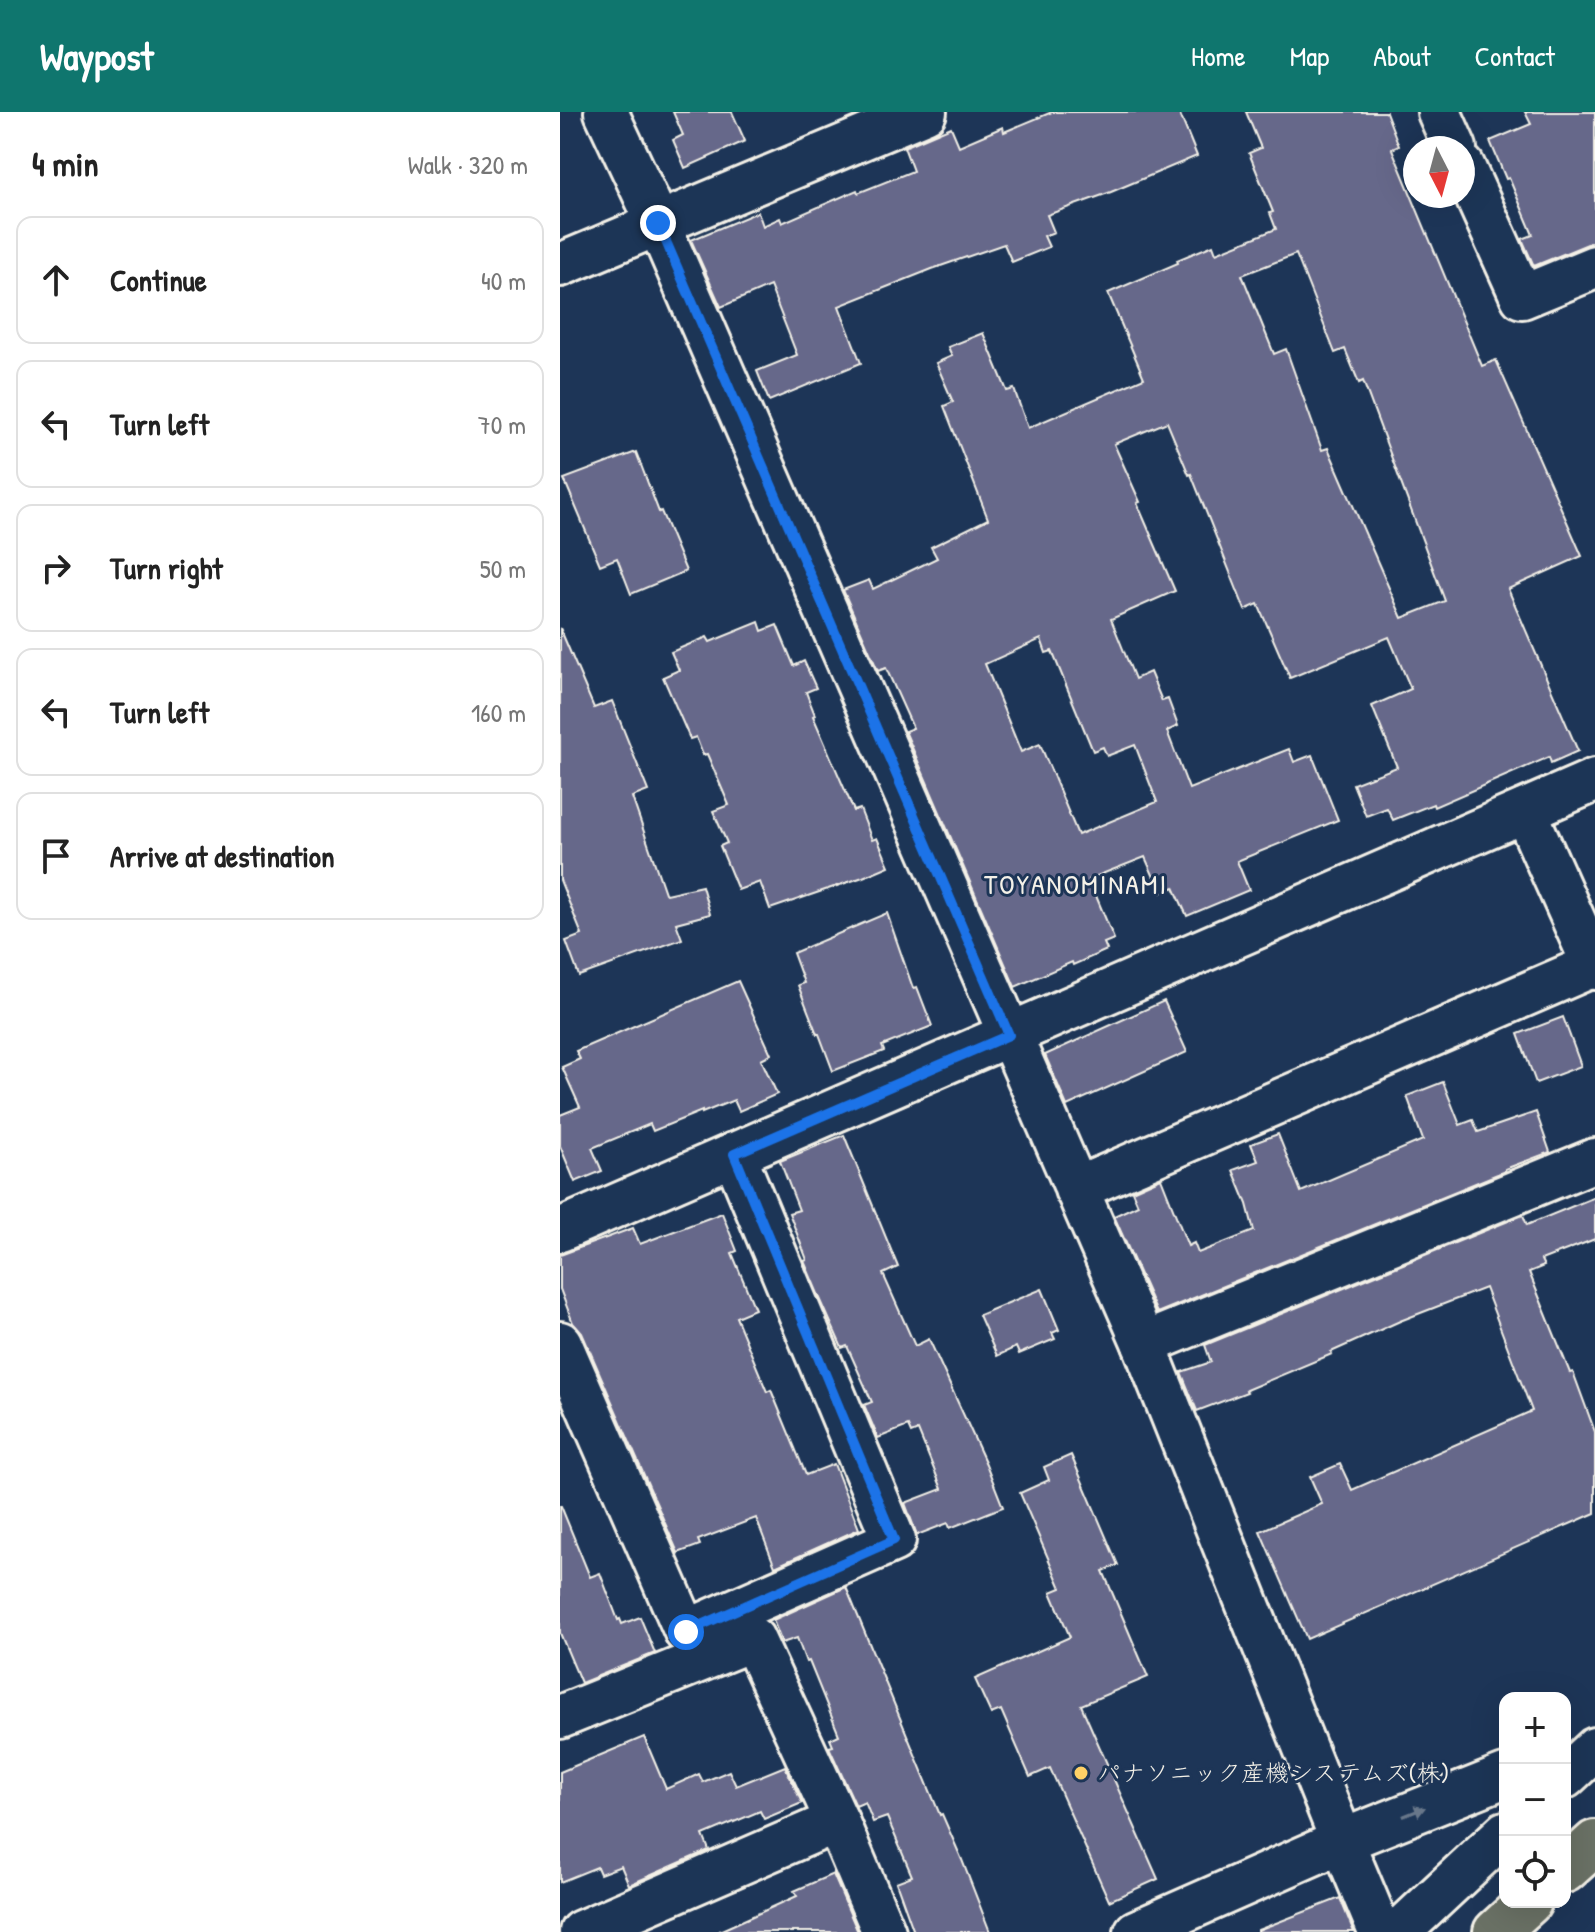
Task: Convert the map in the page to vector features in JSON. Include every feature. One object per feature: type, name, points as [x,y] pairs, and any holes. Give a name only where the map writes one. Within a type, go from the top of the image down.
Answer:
[{"type":"highway","points":[[1571,1865],[1595,1843]]},
{"type":"highway","points":[[1496,1932],[1522,1908]]},
{"type":"street","points":[[606,112],[658,223],[1144,1344],[1380,1932]]},
{"type":"street","points":[[560,265],[658,223],[838,129],[925,112]]},
{"type":"street","points":[[1439,112],[1450,136]]},
{"type":"street","points":[[1475,193],[1522,297],[1595,267]]},
{"type":"street","points":[[560,1230],[1595,780]]},
{"type":"street","points":[[1076,1189],[1594,967],[1525,811]]},
{"type":"street","points":[[560,1343],[686,1632],[894,1540],[734,1154]]},
{"type":"street","points":[[1144,1344],[1595,1160]]},
{"type":"street","points":[[563,1709],[753,1639],[884,1932]]},
{"type":"street","points":[[1571,1750],[1595,1740]]},
{"type":"street","points":[[1571,1771],[1595,1749]]},
{"type":"street","points":[[1136,1932],[1342,1841],[1499,1778]]},
{"type":"street","points":[[581,1932],[837,1821]]},
{"type":"street","points":[[1399,1932],[1502,1836]]},
{"type":"building","points":[[673,112],[732,112],[745,141],[685,168],[673,140],[683,135]]},
{"type":"building","points":[[1052,112],[1179,112],[1197,156],[1047,215],[1054,232],[1044,236],[1049,247],[1012,262],[1004,244],[839,306],[861,363],[769,401],[757,371],[797,355],[770,286],[721,307],[691,240],[758,212],[763,226],[780,218],[782,223],[857,190],[858,193],[913,171],[904,147],[951,127],[959,146],[1003,127],[1004,132]]},
{"type":"building","points":[[1246,112],[1386,112],[1399,146],[1392,149],[1403,176],[1403,208],[1416,208],[1482,366],[1496,360],[1582,556],[1508,589],[1578,751],[1551,763],[1549,757],[1434,807],[1433,804],[1393,820],[1387,808],[1366,816],[1353,784],[1397,767],[1372,706],[1411,689],[1389,637],[1290,678],[1258,604],[1245,610],[1167,422],[1114,444],[1175,591],[1111,619],[1135,679],[1150,672],[1162,701],[1168,699],[1178,726],[1167,731],[1189,789],[1289,749],[1294,762],[1312,755],[1338,820],[1237,861],[1249,890],[1187,916],[1174,887],[1161,893],[1145,857],[1089,879],[1114,939],[1104,943],[1107,950],[1015,987],[905,731],[913,728],[886,668],[878,671],[843,590],[869,580],[873,589],[937,558],[931,547],[988,519],[944,406],[953,402],[936,363],[952,356],[948,347],[983,333],[1007,391],[1014,389],[1028,428],[1144,378],[1108,293],[1213,245],[1216,253],[1276,229],[1270,213],[1273,212],[1249,153],[1261,148]],"holes":[[[1296,254],[1335,353],[1345,349],[1359,383],[1363,381],[1445,601],[1402,618],[1328,448],[1322,450],[1286,349],[1274,354],[1242,275]],[[1041,639],[1046,653],[1052,651],[1093,751],[1103,747],[1107,756],[1135,745],[1157,802],[1078,835],[1040,744],[1021,752],[985,664]]]},
{"type":"building","points":[[1525,112],[1595,112],[1595,241],[1534,266],[1522,239],[1533,235],[1490,141],[1531,124]]},
{"type":"building","points":[[636,452],[686,571],[631,594],[617,558],[600,565],[564,479]]},
{"type":"building","points":[[759,622],[762,631],[777,625],[794,666],[804,661],[816,688],[806,692],[813,716],[854,811],[860,809],[872,840],[877,838],[889,866],[770,909],[760,882],[738,890],[720,846],[727,843],[713,811],[729,805],[707,754],[703,755],[696,737],[690,739],[663,677],[679,670],[671,652],[707,637],[710,642]]},
{"type":"building","points":[[560,628],[594,708],[612,701],[648,791],[632,797],[665,893],[702,886],[710,914],[676,923],[682,939],[579,976],[566,941],[582,935],[560,880]]},
{"type":"building","points":[[887,913],[913,988],[917,987],[932,1026],[882,1046],[884,1051],[833,1071],[798,985],[804,983],[793,953]]},
{"type":"building","points":[[738,981],[771,1054],[761,1059],[777,1094],[739,1111],[734,1100],[653,1131],[650,1124],[592,1148],[602,1171],[575,1182],[560,1146],[560,1115],[580,1107],[562,1067],[580,1059],[576,1051]]},
{"type":"building","points":[[1164,1001],[1187,1052],[1067,1106],[1045,1055]]},
{"type":"building","points":[[1563,1017],[1581,1066],[1536,1083],[1518,1034]]},
{"type":"building","points":[[1443,1082],[1460,1125],[1473,1120],[1478,1132],[1536,1112],[1550,1152],[1157,1313],[1114,1216],[1138,1205],[1132,1191],[1161,1178],[1188,1246],[1194,1243],[1198,1253],[1254,1231],[1233,1170],[1258,1161],[1251,1144],[1278,1134],[1301,1192],[1423,1140],[1407,1096]]},
{"type":"building","points":[[844,1135],[898,1267],[883,1274],[915,1346],[929,1339],[1003,1507],[950,1528],[948,1523],[917,1535],[905,1503],[942,1489],[918,1430],[911,1433],[908,1426],[878,1438],[864,1405],[872,1402],[847,1346],[842,1348],[818,1294],[789,1213],[799,1210],[780,1161]]},
{"type":"building","points":[[1595,1197],[1595,1239],[1541,1260],[1544,1266],[1529,1272],[1570,1373],[1573,1372],[1595,1432],[1595,1513],[1307,1639],[1260,1531],[1322,1504],[1310,1477],[1340,1464],[1352,1490],[1532,1411],[1485,1288],[1400,1321],[1247,1392],[1197,1411],[1181,1372],[1211,1362],[1205,1345],[1523,1215],[1527,1225]]},
{"type":"building","points":[[722,1213],[737,1251],[732,1253],[755,1309],[736,1317],[767,1392],[771,1390],[806,1475],[834,1464],[859,1529],[775,1567],[756,1518],[698,1540],[700,1545],[678,1553],[560,1289],[560,1255],[633,1228],[640,1244]]},
{"type":"building","points":[[1042,1289],[1059,1330],[1052,1333],[1055,1339],[1019,1354],[1016,1347],[997,1356],[979,1315]]},
{"type":"building","points":[[1071,1455],[1118,1565],[1103,1571],[1148,1677],[1081,1705],[1158,1879],[1109,1901],[1050,1768],[1030,1777],[1001,1710],[991,1714],[975,1679],[1070,1637],[1051,1592],[1061,1588],[1020,1493],[1049,1480],[1044,1467]]},
{"type":"building","points":[[560,1506],[590,1577],[600,1573],[622,1624],[640,1617],[655,1653],[581,1683],[560,1633]]},
{"type":"building","points":[[846,1587],[990,1932],[914,1932],[896,1882],[912,1876],[887,1817],[873,1822],[865,1802],[856,1806],[829,1747],[833,1746],[830,1739],[839,1735],[809,1661],[806,1662],[797,1638],[782,1643],[773,1620]]},
{"type":"building","points":[[644,1737],[666,1789],[699,1774],[703,1782],[729,1771],[736,1786],[785,1766],[802,1803],[764,1819],[760,1811],[703,1835],[709,1850],[629,1885],[621,1866],[600,1874],[597,1867],[560,1882],[560,1772]]},
{"type":"building","points":[[833,1874],[858,1932],[717,1932],[797,1896],[794,1891]]},
{"type":"building","points":[[1340,1898],[1354,1932],[1258,1932],[1258,1930]]},
{"type":"place","name":"パナソニック産機システムズ(株)","points":[[1081,1773]]},
{"type":"district","name":"TOYANOMINAMI","points":[[1076,884]]},
{"type":"route","points":[[658,223],[1009,1035],[734,1154],[894,1540],[686,1632]]}]
